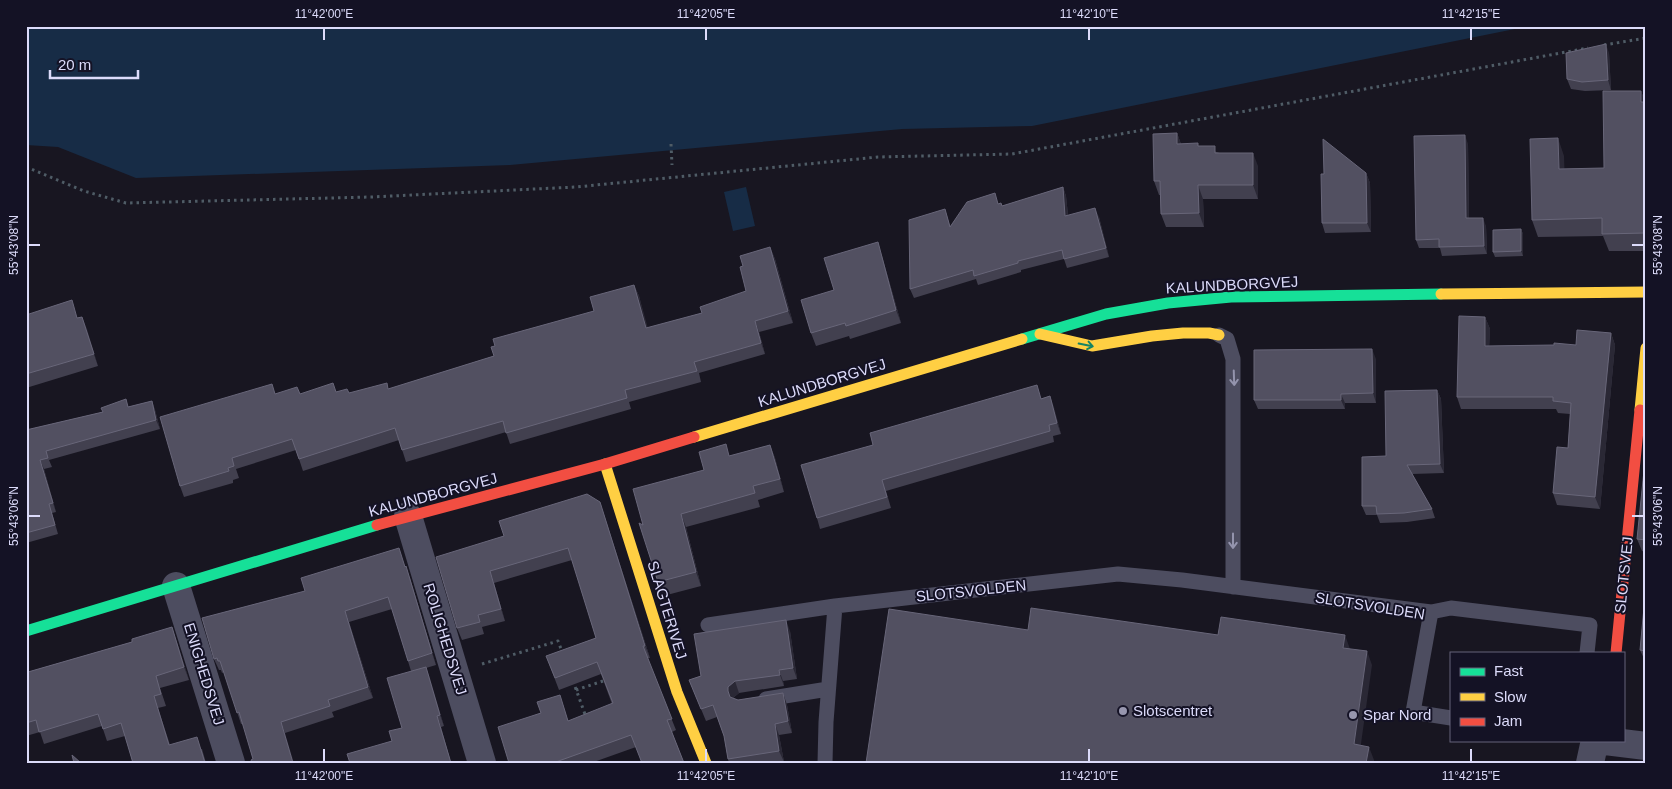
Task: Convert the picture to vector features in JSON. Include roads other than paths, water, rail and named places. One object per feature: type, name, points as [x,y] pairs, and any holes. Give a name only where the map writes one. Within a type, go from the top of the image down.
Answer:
[{"type":"street","name":"KALUNDBORGVEJ","points":[[26,631],[408,516],[605,464],[1038,334],[1129,309],[1231,297],[1646,292]]},
{"type":"street","points":[[1038,334],[1092,346],[1183,333],[1219,335]]},
{"type":"street","name":"SLOTSVEJ","points":[[1616,652],[1646,348]]},
{"type":"street","name":"SLAGTERIVEJ","points":[[605,464],[677,692],[706,763]]},
{"type":"street","name":"ROLIGHEDSVEJ","points":[[408,516],[482,763]]},
{"type":"street","name":"ENIGHEDSVEJ","points":[[176,586],[231,763]]},
{"type":"street","points":[[1590,763],[1601,742]]},
{"type":"street","points":[[1611,742],[1646,746]]},
{"type":"lane","points":[[1219,335],[1227,339],[1233,359],[1233,587]]},
{"type":"lane","name":"SLOTSVOLDEN","points":[[708,625],[835,606],[1118,574],[1233,587],[1431,612],[1413,712],[1450,718]]},
{"type":"lane","points":[[825,763],[828,689],[835,606]]},
{"type":"lane","points":[[1431,612],[1451,608],[1590,625],[1587,652]]},
{"type":"lane","points":[[750,701],[828,689]]},
{"type":"water","points":[[26,26],[1530,26],[1032,126],[902,129],[510,165],[136,178],[58,147],[26,145]]},
{"type":"water","points":[[746,187],[755,226],[733,231],[724,192]]},
{"type":"place","name":"Slotscentret","points":[[1123,711]]},
{"type":"place","name":"Spar Nord","points":[[1353,715]]}]
